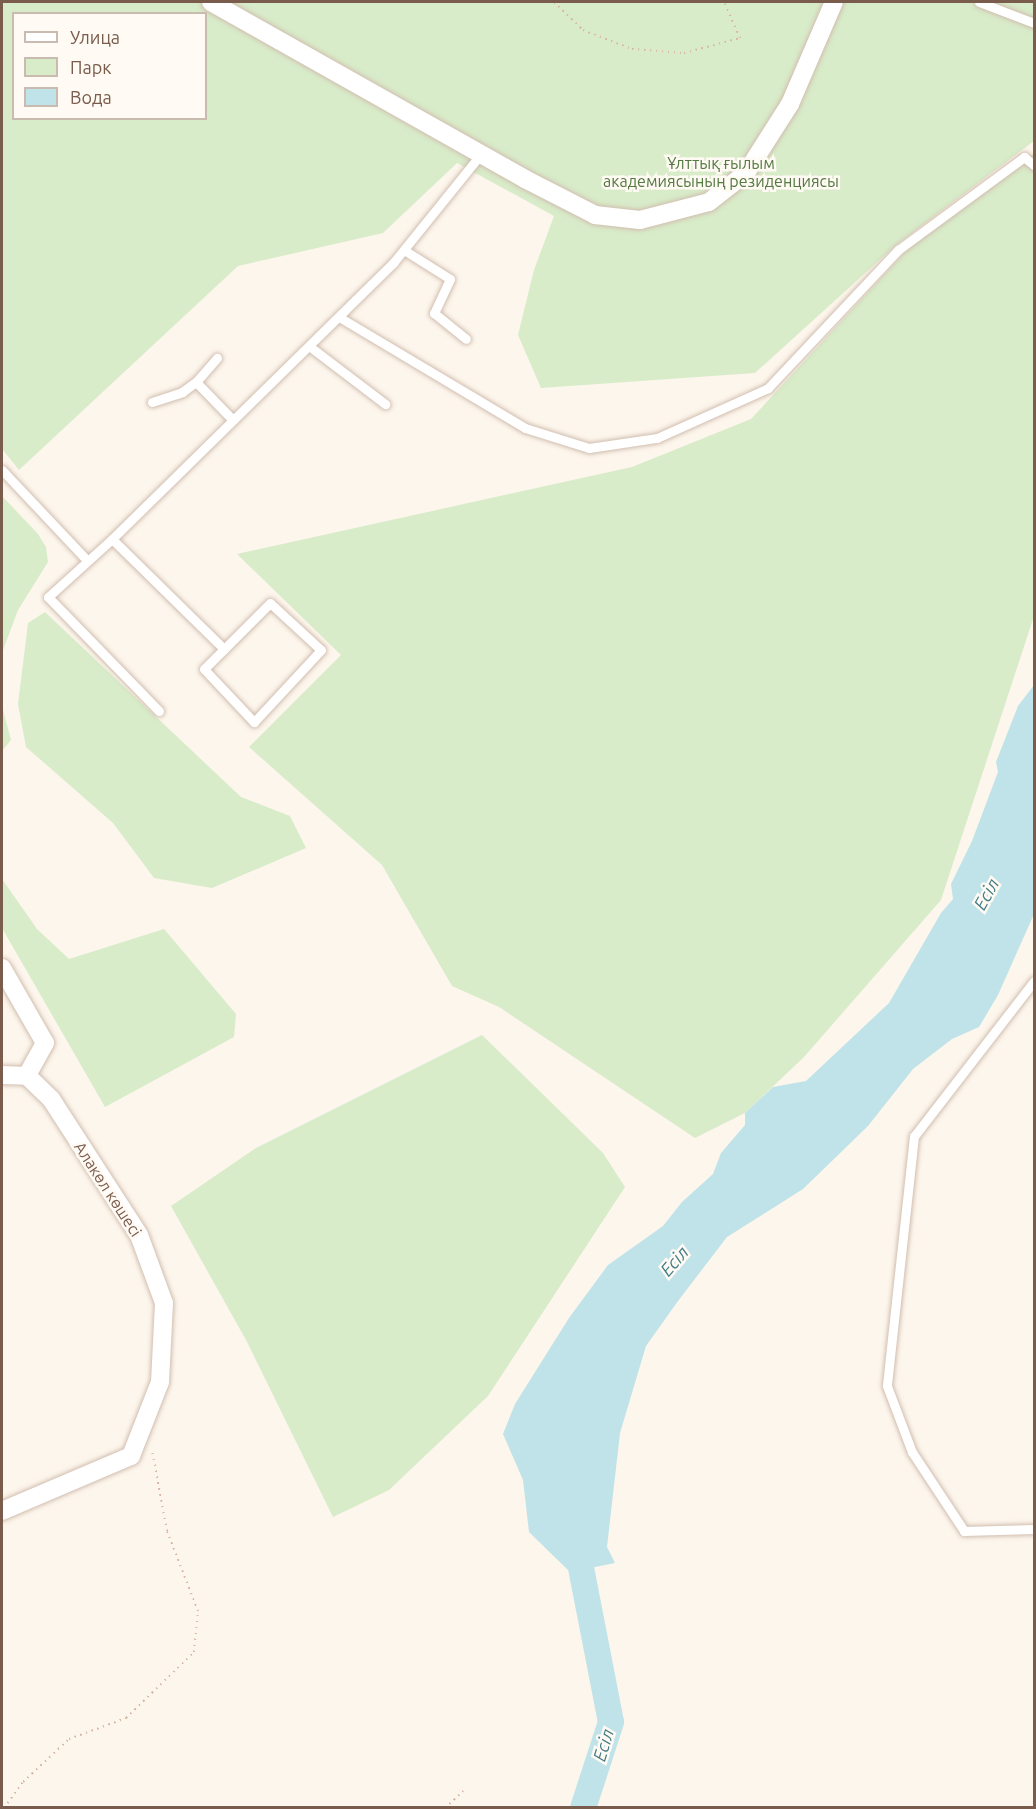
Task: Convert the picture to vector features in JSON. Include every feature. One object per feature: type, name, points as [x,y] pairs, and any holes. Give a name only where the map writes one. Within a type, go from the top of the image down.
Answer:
[{"type":"street","points":[[211,2],[481,154],[595,215],[640,220],[709,202],[746,173],[790,104],[834,2]]},
{"type":"street","points":[[2,969],[45,1043],[27,1076],[6,1072],[2,1075]]},
{"type":"street","name":"Алакөл көшесі","points":[[2,1511],[131,1456],[160,1382],[164,1303],[139,1235],[51,1099],[27,1076]]},
{"type":"lane","points":[[979,2],[1035,23]]},
{"type":"lane","points":[[159,711],[48,597],[86,559],[112,539],[339,317],[404,249],[481,154]]},
{"type":"lane","points":[[339,317],[525,428],[589,448],[657,438],[768,388],[898,250],[1024,157],[1035,165]]},
{"type":"lane","points":[[404,249],[450,279],[434,313],[466,339]]},
{"type":"lane","points":[[309,346],[385,404]]},
{"type":"lane","points":[[152,402],[182,392],[196,382],[217,358]]},
{"type":"lane","points":[[196,382],[233,420]]},
{"type":"lane","points":[[2,470],[86,559]]},
{"type":"lane","points":[[112,539],[224,649]]},
{"type":"lane","points":[[270,603],[321,650],[254,722],[204,669],[224,649],[270,603]]},
{"type":"lane","points":[[1035,981],[914,1136],[887,1386],[912,1452],[964,1531],[1035,1529]]},
{"type":"path","points":[[554,2],[583,30],[632,49],[684,53],[740,38],[724,2]]},
{"type":"path","points":[[4,1808],[23,1782],[69,1740],[126,1718],[194,1652],[198,1611],[167,1531],[151,1448]]},
{"type":"path","points":[[445,1808],[463,1791]]},
{"type":"green space","name":"Ұлттық ғылым академиясының резиденциясы","points":[[2,2],[1034,2],[1034,141],[895,246],[755,373],[541,388],[518,335],[534,270],[554,216],[457,163],[383,233],[238,266],[19,470],[2,449]]},
{"type":"green space","points":[[1034,153],[1034,616],[941,900],[804,1057],[745,1113],[695,1138],[499,1007],[452,986],[382,865],[249,747],[341,655],[237,554],[632,467],[751,419],[906,251]]},
{"type":"green space","points":[[2,496],[38,534],[46,547],[48,562],[18,610],[2,653]]},
{"type":"green space","points":[[45,612],[241,797],[290,816],[306,848],[212,888],[154,878],[113,823],[26,747],[18,704],[28,623]]},
{"type":"green space","points":[[2,706],[11,740],[2,751]]},
{"type":"green space","points":[[2,879],[37,929],[69,959],[164,929],[236,1014],[234,1037],[105,1107],[2,928]]},
{"type":"green space","points":[[482,1035],[603,1153],[625,1187],[488,1396],[389,1490],[333,1517],[246,1340],[171,1206],[256,1148]]},
{"type":"water","points":[[1034,685],[1034,914],[998,995],[979,1027],[952,1039],[913,1069],[868,1126],[803,1189],[727,1237],[678,1301],[646,1346],[620,1433],[607,1547],[615,1563],[570,1572],[529,1532],[523,1480],[503,1434],[515,1404],[569,1318],[608,1265],[663,1226],[682,1202],[713,1174],[721,1153],[745,1125],[745,1113],[773,1087],[806,1081],[889,1003],[941,913],[953,899],[951,884],[972,841],[998,772],[996,762],[1018,706]]},
{"type":"waterway","name":"Есіл","points":[[575,1537],[611,1722],[583,1808]]}]
